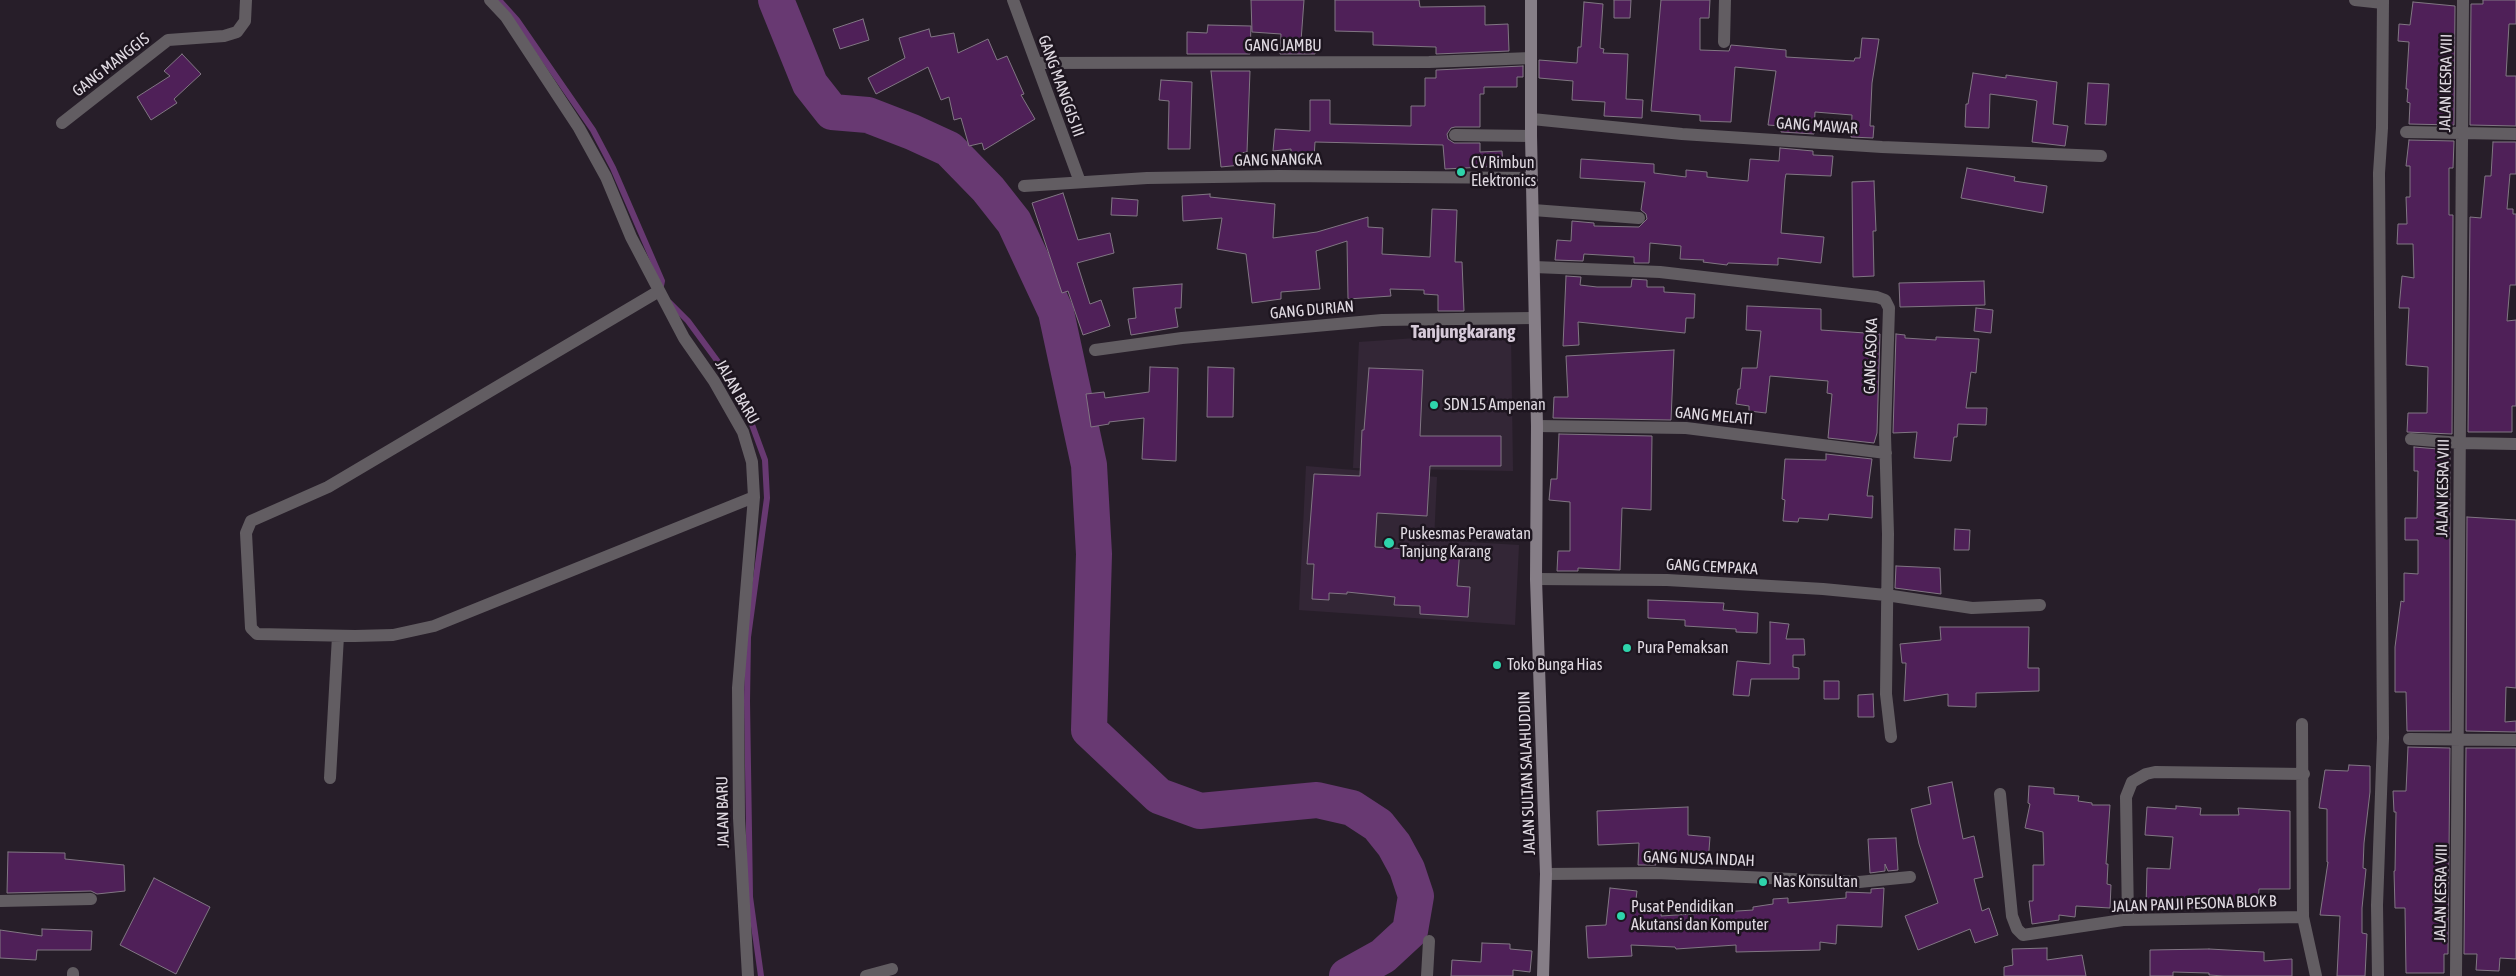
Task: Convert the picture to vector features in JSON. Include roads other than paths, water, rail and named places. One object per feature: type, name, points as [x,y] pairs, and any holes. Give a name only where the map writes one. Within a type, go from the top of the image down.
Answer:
[{"type":"main road","name":"JALAN SULTAN SALAHUDDIN","points":[[1531,0],[1533,318],[1537,426],[1536,579],[1546,874],[1543,976]]},
{"type":"street","name":"GANG MANGGIS","points":[[62,123],[168,40],[224,36],[237,32],[245,21],[246,0]]},
{"type":"street","name":"JALAN BARU","points":[[490,0],[506,17],[579,128],[606,177],[631,237],[684,338],[714,381],[743,432],[752,462],[754,496],[738,688],[740,836],[748,976]]},
{"type":"street","name":"GANG MANGGIS III","points":[[1013,0],[1080,182]]},
{"type":"street","points":[[1724,42],[1725,0]]},
{"type":"street","points":[[2355,0],[2383,2],[2382,128],[2379,173],[2383,437],[2381,578],[2383,738],[2377,905],[2378,976]]},
{"type":"street","name":"JALAN KESRA VIII","points":[[2456,976],[2463,0]]},
{"type":"street","name":"GANG JAMBU","points":[[1036,63],[1420,62],[1531,58]]},
{"type":"street","name":"GANG MAWAR","points":[[1532,119],[1682,134],[2100,156]]},
{"type":"street","points":[[2406,132],[2516,134]]},
{"type":"street","points":[[1455,135],[1531,136]]},
{"type":"street","name":"GANG NANGKA","points":[[1024,186],[1147,178],[1349,175],[1532,178]]},
{"type":"street","points":[[1532,210],[1639,218]]},
{"type":"street","name":"GANG ASOKA","points":[[1534,267],[1660,272],[1877,297],[1885,300],[1889,308],[1886,453],[1888,534],[1886,694],[1891,737]]},
{"type":"street","points":[[659,291],[328,488],[249,523],[246,533],[248,619],[253,631],[257,634],[277,636],[393,636],[434,626],[754,496]]},
{"type":"street","name":"GANG DURIAN","points":[[1095,350],[1182,338],[1382,320],[1533,318]]},
{"type":"street","name":"GANG MELATI","points":[[1537,426],[1686,428],[1886,453]]},
{"type":"street","points":[[2411,439],[2460,443],[2516,444]]},
{"type":"street","name":"GANG CEMPAKA","points":[[1536,579],[1667,580],[1824,589],[1886,595],[1972,608],[2040,606]]},
{"type":"street","points":[[330,778],[338,636]]},
{"type":"street","points":[[2302,724],[2304,774],[2301,851],[2303,917],[2316,976]]},
{"type":"street","points":[[2409,739],[2516,740]]},
{"type":"street","points":[[2128,919],[2126,797],[2129,786],[2138,779],[2155,772],[2304,774]]},
{"type":"street","name":"JALAN PANJI PESONA BLOK B","points":[[2000,794],[2012,916],[2017,929],[2023,935],[2128,919],[2303,917]]},
{"type":"street","name":"GANG NUSA INDAH","points":[[1546,874],[1656,873],[1859,882],[1910,876]]},
{"type":"street","points":[[0,901],[91,899]]},
{"type":"street","points":[[1427,976],[1429,941]]},
{"type":"street","points":[[866,976],[892,968]]},
{"type":"waterway","points":[[499,0],[517,20],[593,130],[613,168],[662,281],[660,290]]},
{"type":"waterway","points":[[776,0],[810,84],[832,112],[868,115],[949,149],[988,189],[1014,222],[1056,312],[1089,465],[1094,554],[1089,730],[1159,796],[1200,811],[1317,800],[1352,808],[1378,825],[1394,845],[1407,869],[1416,896],[1410,931],[1383,956],[1347,976]]},
{"type":"waterway","points":[[670,303],[688,321],[724,370],[747,411],[765,460],[767,498],[748,637],[747,701],[750,897],[761,976]]},
{"type":"place","name":"CV Rimbun Elektronics","points":[[1461,172]]},
{"type":"place","name":"SDN 15 Ampenan","points":[[1434,405]]},
{"type":"place","name":"Puskesmas Perawatan Tanjung Karang","points":[[1389,543]]},
{"type":"place","name":"Pura Pemaksan","points":[[1627,648]]},
{"type":"place","name":"Toko Bunga Hias","points":[[1497,665]]},
{"type":"place","name":"Nas Konsultan","points":[[1763,882]]},
{"type":"place","name":"Pusat Pendidikan Akutansi dan Komputer","points":[[1621,916]]},
{"type":"district","name":"Tanjungkarang","points":[[1463,332]]}]
